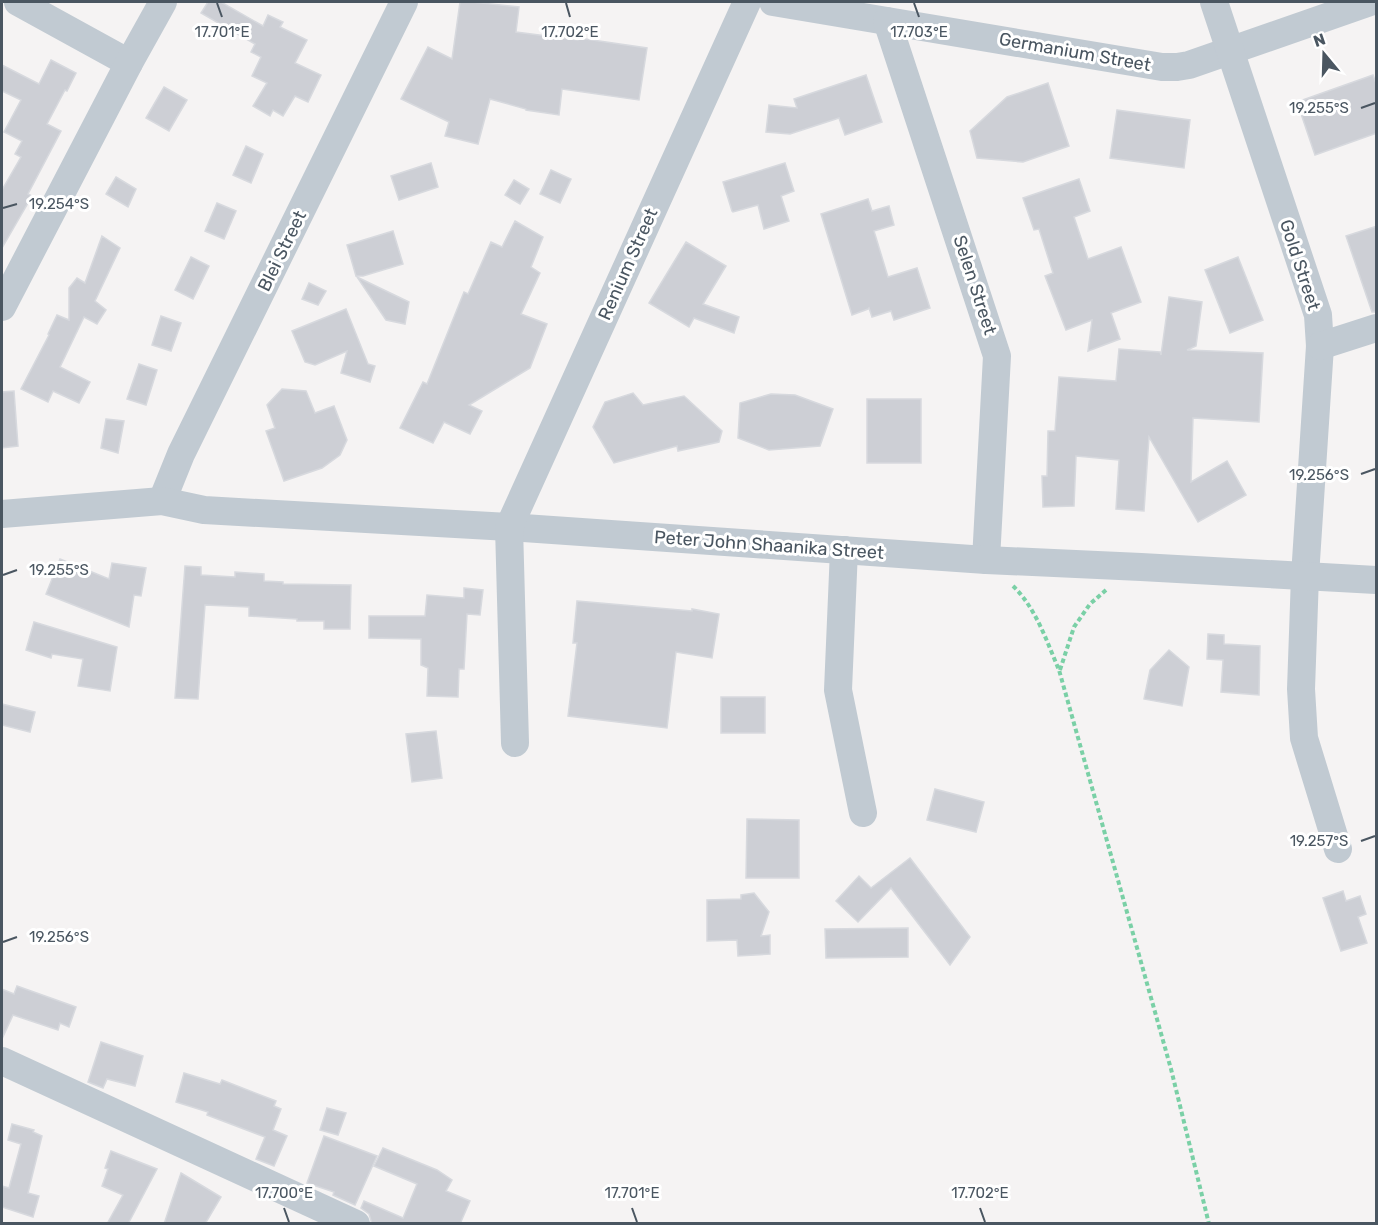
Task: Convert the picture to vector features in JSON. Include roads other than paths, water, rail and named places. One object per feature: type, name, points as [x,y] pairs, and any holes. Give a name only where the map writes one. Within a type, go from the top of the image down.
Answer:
[{"type":"street","points":[[18,2],[129,63]]},
{"type":"street","points":[[2,307],[163,2]]},
{"type":"street","name":"Blei Street","points":[[162,501],[182,454],[404,2]]},
{"type":"street","name":"Renium Street","points":[[509,527],[747,2]]},
{"type":"street","name":"Germanium Street","points":[[772,2],[1161,67],[1189,65],[1370,2]]},
{"type":"street","name":"Gold Street","points":[[1214,2],[1318,315],[1320,346],[1305,576],[1301,689],[1304,738],[1338,849]]},
{"type":"street","name":"Selen Street","points":[[887,21],[997,356],[986,560]]},
{"type":"street","points":[[1320,346],[1377,328]]},
{"type":"street","name":"Peter John Shaanika Street","points":[[2,514],[162,501],[204,510],[509,527],[986,560],[1377,580]]},
{"type":"street","points":[[509,527],[515,743]]},
{"type":"street","points":[[844,550],[837,690],[863,813]]},
{"type":"street","points":[[2,1061],[356,1224]]}]
